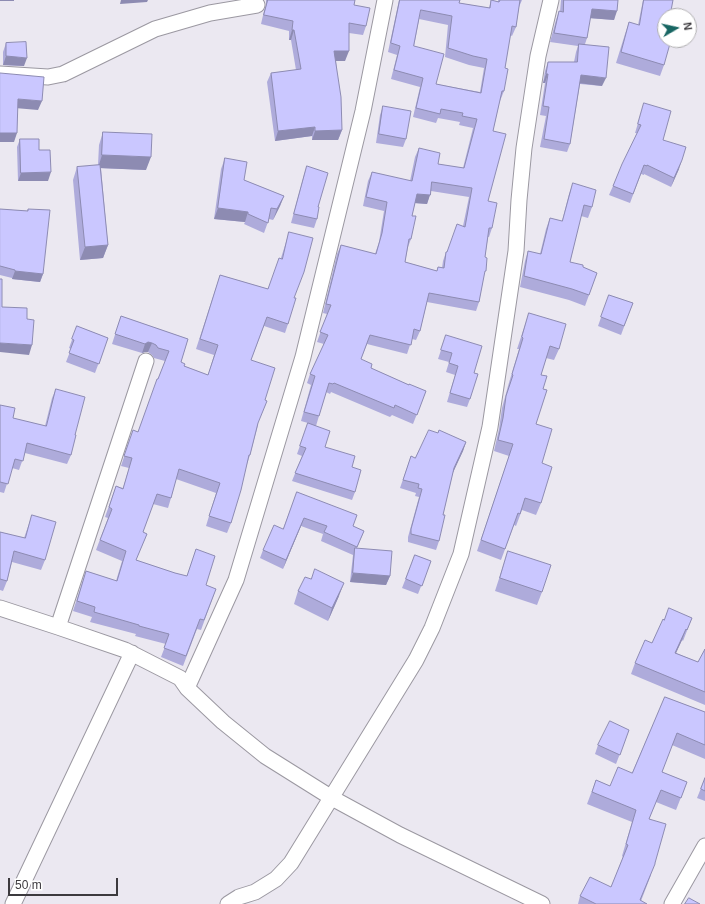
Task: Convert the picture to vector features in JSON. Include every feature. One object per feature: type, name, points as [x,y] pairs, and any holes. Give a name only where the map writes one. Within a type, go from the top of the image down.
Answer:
[{"type":"street","points":[[187,688],[236,580],[303,357],[363,112],[385,0]]},
{"type":"street","points":[[228,904],[239,897],[255,892],[276,879],[291,863],[416,660],[432,628],[461,554],[490,427],[516,251],[519,200],[538,56],[551,0]]},
{"type":"street","points":[[0,74],[48,77],[63,74],[155,29],[210,13],[257,5]]},
{"type":"street","points":[[58,627],[146,360]]},
{"type":"street","points":[[0,608],[125,650],[180,678],[187,688],[223,722],[265,756],[332,798],[400,835],[542,904]]},
{"type":"street","points":[[13,904],[132,653]]},
{"type":"street","points":[[672,904],[705,846]]},
{"type":"building","points":[[268,0],[355,0],[354,5],[370,8],[366,26],[349,23],[349,51],[334,51],[341,97],[342,130],[315,131],[315,127],[278,131],[271,73],[301,69],[294,30],[292,30],[293,21],[264,15]]},
{"type":"building","points":[[400,0],[460,0],[459,3],[490,8],[491,0],[499,2],[500,0],[520,0],[516,27],[512,26],[505,68],[508,69],[504,91],[502,91],[493,131],[506,134],[488,201],[497,203],[492,228],[489,228],[485,257],[487,258],[486,271],[479,302],[429,293],[420,331],[414,329],[411,345],[370,335],[361,359],[372,364],[371,368],[426,391],[417,415],[395,405],[394,408],[334,383],[329,383],[319,416],[304,412],[315,376],[310,374],[328,335],[320,332],[331,305],[326,304],[341,245],[376,254],[382,233],[387,202],[366,197],[372,172],[412,181],[419,148],[440,153],[438,164],[464,168],[477,119],[462,116],[463,113],[441,109],[440,114],[416,108],[423,78],[394,70],[400,46],[391,43]],"holes":[[[421,10],[452,16],[448,48],[487,59],[481,93],[436,84],[444,54],[414,46]],[[432,182],[472,188],[465,227],[457,224],[446,252],[444,268],[438,267],[437,271],[405,262],[409,239],[411,239],[416,216],[412,216],[417,194],[430,195]]]},
{"type":"building","points":[[564,0],[618,0],[617,11],[592,9],[587,38],[554,33],[559,11],[563,12]]},
{"type":"building","points":[[644,0],[673,0],[672,8],[657,8],[657,48],[669,48],[664,65],[621,52],[629,22],[639,25]]},
{"type":"building","points":[[26,42],[27,58],[6,56],[6,43]]},
{"type":"building","points":[[579,44],[609,47],[606,78],[581,75],[570,144],[544,139],[549,107],[543,106],[548,74],[546,74],[548,62],[577,62]]},
{"type":"building","points":[[0,73],[44,77],[42,101],[18,99],[17,133],[0,133]]},
{"type":"building","points":[[644,103],[671,111],[663,140],[686,147],[674,178],[644,165],[633,194],[613,186],[641,125],[638,124]]},
{"type":"building","points":[[383,106],[411,111],[406,139],[379,134]]},
{"type":"building","points":[[103,132],[152,134],[151,157],[102,155]]},
{"type":"building","points":[[20,139],[39,139],[39,150],[50,150],[51,172],[21,173]]},
{"type":"building","points":[[225,158],[247,162],[244,180],[284,196],[277,209],[271,208],[268,223],[248,214],[248,212],[218,208]]},
{"type":"building","points":[[100,165],[108,245],[85,247],[77,167]]},
{"type":"building","points":[[307,166],[328,173],[318,207],[317,219],[294,214]]},
{"type":"building","points":[[573,183],[596,190],[592,207],[584,205],[570,262],[583,265],[583,267],[597,273],[589,295],[524,276],[528,251],[541,254],[550,218],[562,221]]},
{"type":"building","points":[[0,209],[28,211],[28,209],[50,210],[43,274],[15,271],[0,266]]},
{"type":"building","points":[[289,232],[313,238],[304,272],[294,298],[296,298],[288,324],[267,317],[251,360],[275,368],[265,400],[267,401],[258,423],[231,523],[209,516],[220,483],[179,469],[171,498],[157,494],[143,532],[147,534],[136,560],[187,576],[196,549],[215,556],[206,585],[216,589],[204,620],[200,619],[186,656],[164,648],[169,634],[94,612],[95,607],[77,601],[86,571],[117,581],[126,551],[100,540],[112,509],[109,507],[116,486],[123,489],[132,458],[124,456],[133,430],[138,432],[169,351],[158,348],[152,343],[148,342],[145,344],[115,334],[121,316],[188,339],[181,362],[185,364],[184,366],[208,375],[218,345],[200,339],[220,275],[268,289],[279,258],[282,259]]},
{"type":"building","points":[[0,279],[2,279],[2,307],[27,308],[27,319],[34,320],[32,345],[0,343]]},
{"type":"building","points":[[609,295],[633,303],[624,326],[601,317]]},
{"type":"building","points":[[529,313],[566,324],[559,349],[550,346],[541,375],[547,376],[543,389],[547,390],[536,424],[552,429],[542,463],[552,467],[541,503],[525,498],[505,549],[481,540],[513,444],[498,440],[506,396]]},
{"type":"building","points":[[77,326],[108,338],[99,364],[69,353]]},
{"type":"building","points":[[446,335],[482,346],[474,373],[478,374],[470,399],[450,393],[458,366],[449,363],[452,353],[441,350]]},
{"type":"building","points":[[56,389],[85,397],[71,455],[27,443],[23,461],[15,459],[8,484],[0,482],[0,405],[15,408],[13,418],[46,426]]},
{"type":"building","points":[[308,423],[330,431],[325,447],[355,456],[352,467],[361,470],[355,492],[295,473],[306,448],[300,446]]},
{"type":"building","points":[[429,430],[438,433],[439,430],[466,442],[454,468],[443,515],[445,515],[439,541],[411,534],[422,489],[418,488],[419,484],[403,480],[411,456],[415,458]]},
{"type":"building","points":[[297,492],[357,515],[353,526],[364,531],[357,547],[324,532],[327,526],[304,518],[286,560],[263,550],[274,525],[283,529]]},
{"type":"building","points":[[32,515],[56,522],[45,560],[14,551],[7,581],[0,579],[0,532],[25,538]]},
{"type":"building","points":[[355,548],[392,551],[390,576],[353,573]]},
{"type":"building","points":[[508,551],[551,565],[542,592],[500,578]]},
{"type":"building","points":[[415,555],[431,561],[422,586],[406,579]]},
{"type":"building","points":[[315,569],[344,583],[332,608],[298,591],[305,577],[311,579]]},
{"type":"building","points":[[669,608],[692,618],[675,653],[698,662],[705,649],[705,692],[635,663],[645,640],[652,643]]},
{"type":"building","points":[[665,697],[705,712],[705,745],[677,733],[662,772],[687,782],[681,798],[661,790],[649,819],[666,824],[655,864],[640,900],[647,904],[596,904],[580,896],[590,877],[611,887],[628,845],[626,844],[636,810],[592,792],[596,780],[610,786],[618,767],[632,773]]},
{"type":"building","points":[[610,721],[629,730],[620,755],[598,745]]},
{"type":"building","points":[[705,778],[705,791],[701,789]]},
{"type":"building","points":[[689,898],[700,904],[685,904]]}]
